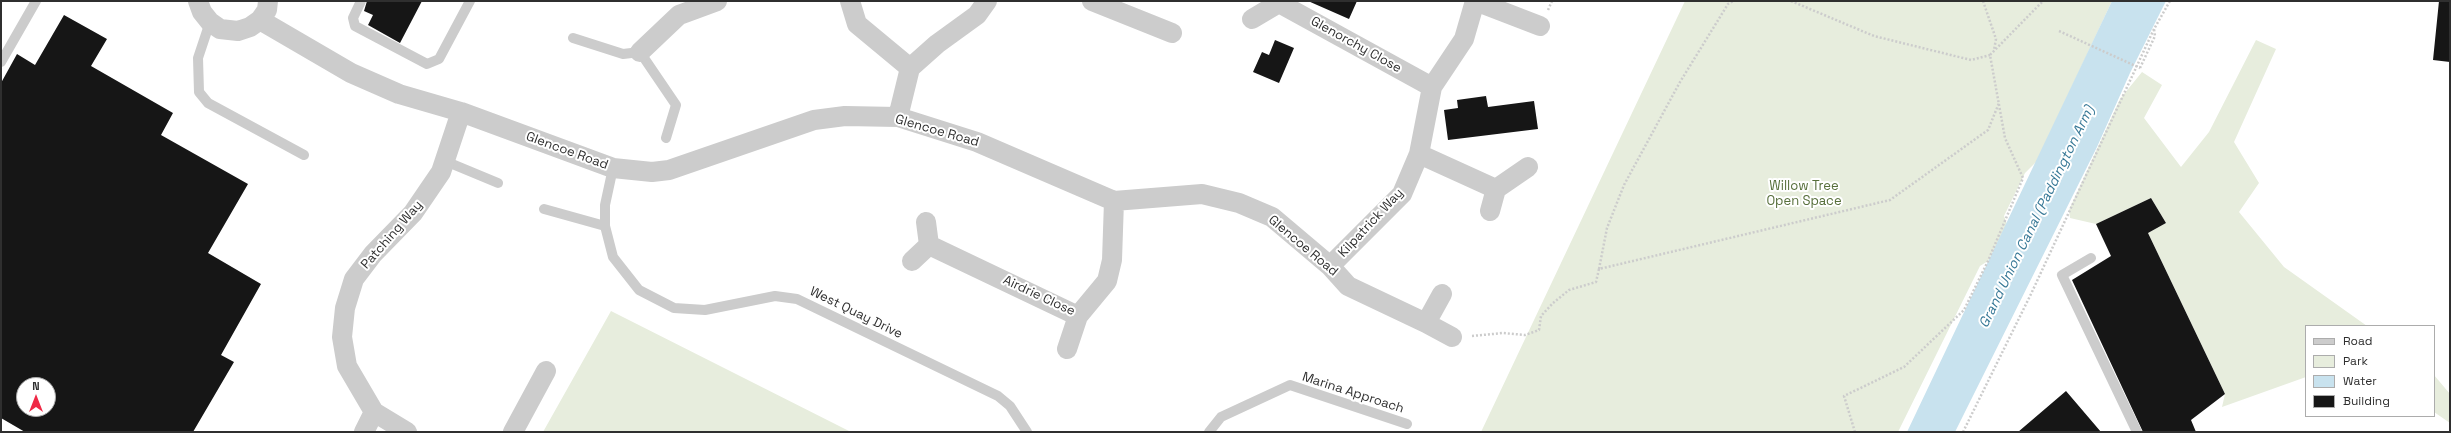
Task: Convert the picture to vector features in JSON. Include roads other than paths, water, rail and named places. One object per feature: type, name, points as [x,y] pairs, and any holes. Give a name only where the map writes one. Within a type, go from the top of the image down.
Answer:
[{"type":"street","points":[[198,1],[202,12],[210,22],[220,29],[238,31],[250,28],[260,20],[267,10],[268,1]]},
{"type":"street","points":[[640,52],[679,15],[717,1]]},
{"type":"street","points":[[850,1],[857,24],[910,68]]},
{"type":"street","points":[[898,117],[910,68],[937,44],[977,15],[987,1]]},
{"type":"street","points":[[1092,1],[1172,34]]},
{"type":"street","name":"Kilpatrick Way","points":[[1330,266],[1402,194],[1419,154],[1432,88],[1464,39],[1475,1],[1540,26]]},
{"type":"street","name":"Glenorchy Close","points":[[1252,19],[1279,2],[1432,88]]},
{"type":"street","name":"Glencoe Road","points":[[260,20],[351,73],[399,94],[461,112],[612,168],[652,172],[669,170],[814,120],[845,116],[898,117],[977,142],[1114,201],[1202,194],[1239,203],[1272,217],[1330,266],[1348,286],[1452,337]]},
{"type":"street","name":"Patching Way","points":[[407,432],[374,412],[347,366],[342,337],[344,308],[354,279],[373,254],[413,214],[441,172],[461,112]]},
{"type":"street","points":[[1419,154],[1496,189]]},
{"type":"street","points":[[1490,212],[1496,189],[1528,167]]},
{"type":"street","name":"Airdrie Close","points":[[929,245],[1078,316],[1107,281],[1112,260],[1114,201]]},
{"type":"street","points":[[912,260],[929,245],[926,222]]},
{"type":"street","points":[[1426,323],[1442,294]]},
{"type":"street","points":[[1067,349],[1078,316]]},
{"type":"street","points":[[513,432],[546,371]]},
{"type":"street","points":[[364,432],[374,412]]},
{"type":"lane","points":[[1,62],[36,1]]},
{"type":"lane","points":[[361,1],[353,18],[355,26],[428,64],[439,59],[470,1]]},
{"type":"lane","points":[[210,22],[198,58],[199,92],[208,103],[304,155]]},
{"type":"lane","points":[[573,38],[623,54],[640,52],[676,105],[666,138]]},
{"type":"lane","points":[[445,161],[498,183]]},
{"type":"lane","name":"West Quay Drive","points":[[612,168],[605,204],[605,226],[612,257],[639,290],[674,308],[705,310],[775,296],[797,299],[998,396],[1010,406],[1028,432]]},
{"type":"lane","points":[[544,209],[605,226]]},
{"type":"lane","points":[[2092,258],[2062,275],[2137,432]]},
{"type":"lane","name":"Marina Approach","points":[[1209,432],[1221,417],[1290,386],[1407,424]]},
{"type":"water","name":"Grand Union Canal (Paddington Arm)","points":[[2112,1],[2166,1],[2130,73],[2097,147],[1955,432],[1907,432]]},
{"type":"park label","name":"Willow Tree Open Space","points":[[1804,194]]}]
